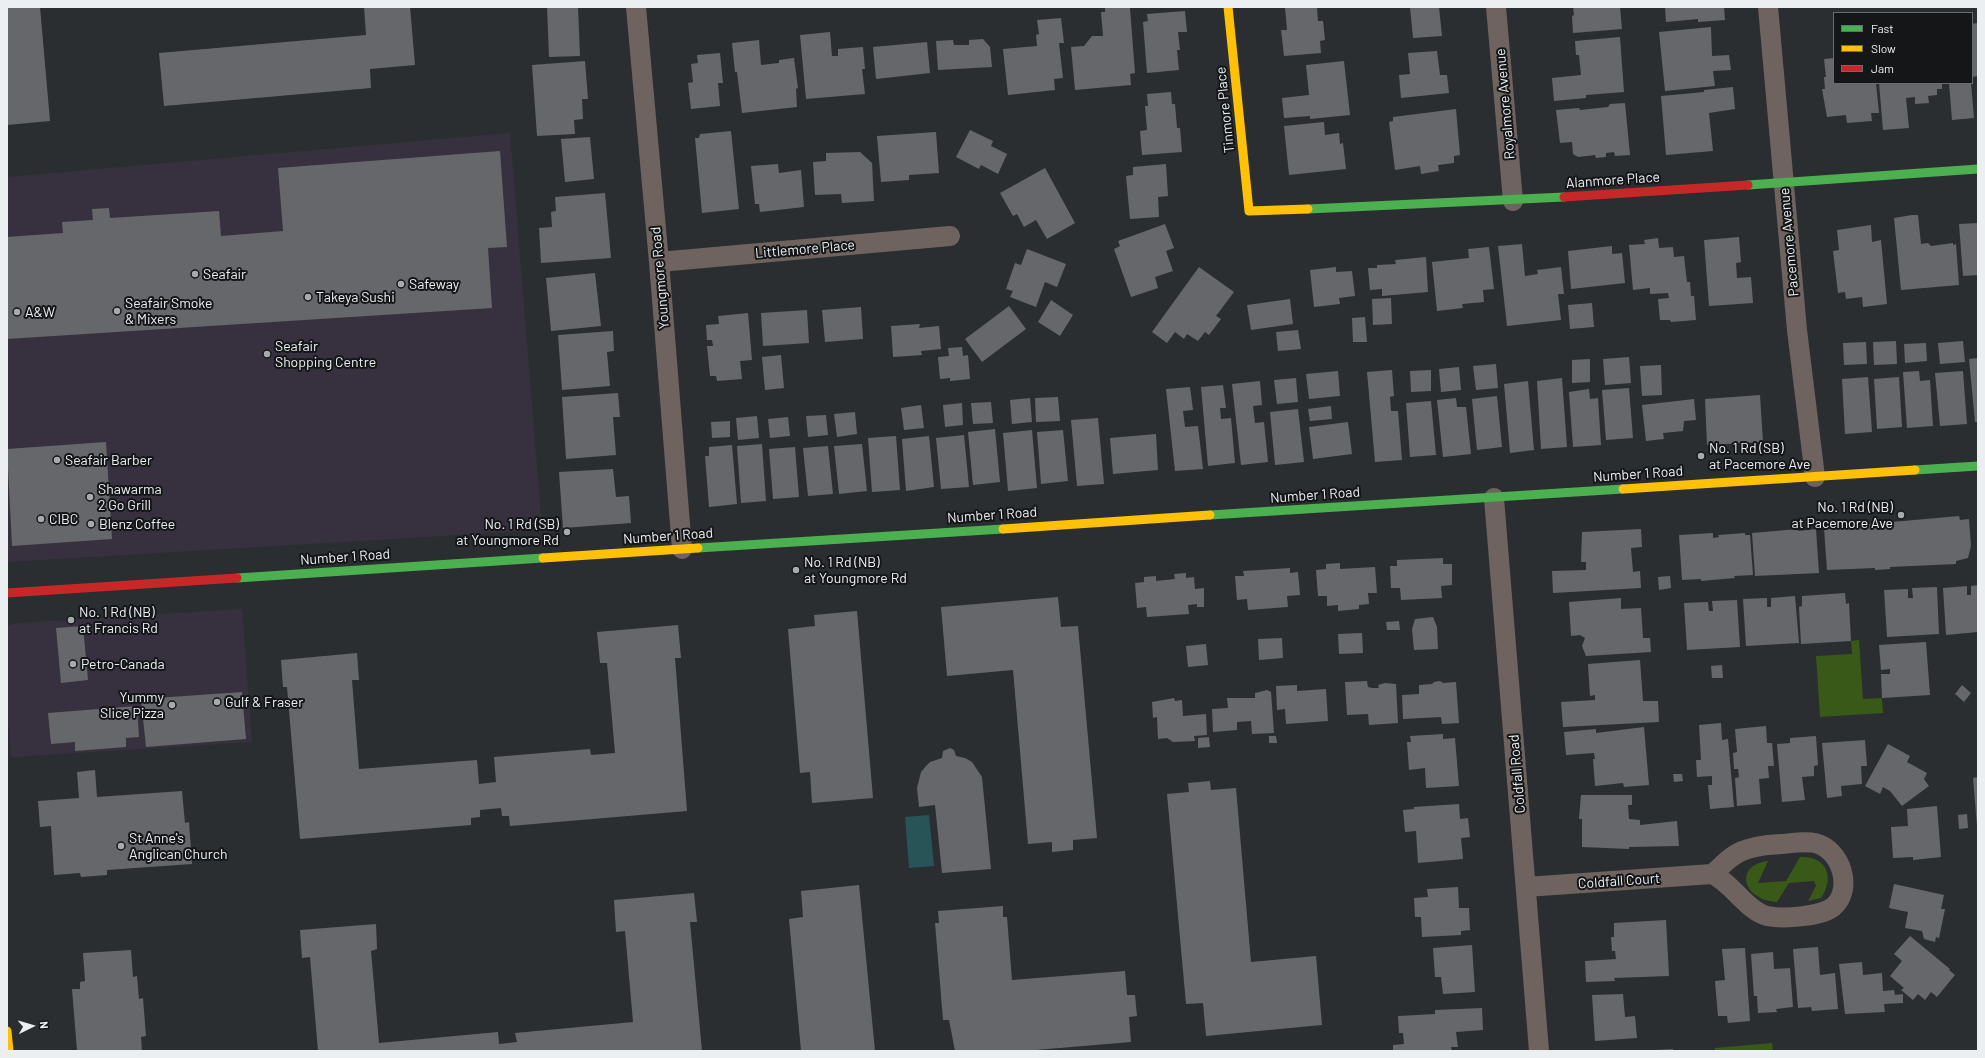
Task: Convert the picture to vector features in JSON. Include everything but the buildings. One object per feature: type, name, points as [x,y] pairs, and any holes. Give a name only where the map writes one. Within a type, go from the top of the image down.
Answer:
[{"type":"main road","name":"Tinmore Place","points":[[1228,7],[1249,211]]},
{"type":"main road","name":"Alanmore Place","points":[[1249,211],[1513,202],[1783,181],[1978,168]]},
{"type":"main road","name":"Number 1 Road","points":[[7,593],[1978,466]]},
{"type":"main road","points":[[7,1031],[9,1051]]},
{"type":"street","name":"Youngmore Road","points":[[636,7],[659,262],[682,549]]},
{"type":"street","name":"Royalmore Avenue","points":[[1496,7],[1513,202]]},
{"type":"street","name":"Pacemore Avenue","points":[[1768,7],[1797,330],[1815,477]]},
{"type":"street","name":"Littlemore Place","points":[[659,262],[950,236]]},
{"type":"street","name":"Coldfall Road","points":[[1494,498],[1539,1051]]},
{"type":"street","points":[[1804,842],[1815,843],[1828,850],[1839,862],[1843,880],[1842,890],[1834,906],[1822,913],[1807,916],[1767,916],[1752,907],[1724,882],[1712,874],[1729,859],[1746,850],[1768,845],[1804,842]]},
{"type":"street","name":"Coldfall Court","points":[[1526,887],[1712,874]]},
{"type":"shaded area","name":"Seafair Shopping Centre","points":[[510,133],[542,530],[7,562],[7,177]]},
{"type":"shaded area","points":[[242,609],[252,742],[11,757],[7,711],[7,627],[9,625],[18,623]]},
{"type":"green space","points":[[1859,640],[1863,699],[1882,698],[1883,713],[1820,717],[1816,656],[1852,654],[1851,641]]},
{"type":"green space","points":[[1800,857],[1809,857],[1817,860],[1826,869],[1828,876],[1827,883],[1821,898],[1808,901],[1816,886],[1814,881],[1789,883],[1777,902],[1765,900],[1756,895],[1750,889],[1747,882],[1747,875],[1750,869],[1757,864],[1768,861],[1758,883],[1786,881]]},
{"type":"green space","points":[[1772,1043],[1773,1051],[1715,1051],[1715,1048]]},
{"type":"water","points":[[929,815],[934,866],[909,868],[905,817]]},
{"type":"traffic: fast","points":[[1748,185],[1978,169]]},
{"type":"traffic: fast","points":[[1308,209],[1564,197]]},
{"type":"traffic: fast","points":[[1915,470],[1978,466]]},
{"type":"traffic: fast","points":[[1210,515],[1623,489]]},
{"type":"traffic: fast","points":[[698,548],[1003,529]]},
{"type":"traffic: fast","points":[[237,578],[543,558]]},
{"type":"traffic: slow","points":[[1228,7],[1249,211],[1308,209]]},
{"type":"traffic: slow","points":[[1623,489],[1915,470]]},
{"type":"traffic: slow","points":[[1003,529],[1210,515]]},
{"type":"traffic: slow","points":[[543,558],[698,548]]},
{"type":"traffic: slow","points":[[7,1031],[9,1051]]},
{"type":"traffic: jam","points":[[1564,197],[1748,185]]},
{"type":"traffic: jam","points":[[7,593],[237,578]]},
{"type":"place","name":"Seafair","points":[[195,274]]},
{"type":"place","name":"Safeway","points":[[401,284]]},
{"type":"place","name":"Takeya Sushi","points":[[308,297]]},
{"type":"place","name":"Seafair Smoke & Mixers","points":[[117,311]]},
{"type":"place","name":"A&W","points":[[17,312]]},
{"type":"place","name":"Seafair Shopping Centre","points":[[267,354]]},
{"type":"place","name":"No. 1 Rd (SB) at Pacemore Ave","points":[[1701,456]]},
{"type":"place","name":"Seafair Barber","points":[[57,460]]},
{"type":"place","name":"Shawarma 2 Go Grill","points":[[90,497]]},
{"type":"place","name":"No. 1 Rd (NB) at Pacemore Ave","points":[[1901,515]]},
{"type":"place","name":"CIBC","points":[[41,519]]},
{"type":"place","name":"Blenz Coffee","points":[[91,524]]},
{"type":"place","name":"No. 1 Rd (SB) at Youngmore Rd","points":[[567,532]]},
{"type":"place","name":"No. 1 Rd (NB) at Youngmore Rd","points":[[796,570]]},
{"type":"place","name":"No. 1 Rd (NB) at Francis Rd","points":[[71,620]]},
{"type":"place","name":"Petro-Canada","points":[[73,664]]},
{"type":"place","name":"Gulf & Fraser","points":[[217,702]]},
{"type":"place","name":"Yummy Slice Pizza","points":[[172,705]]},
{"type":"place","name":"St Anne's Anglican Church","points":[[121,846]]}]
